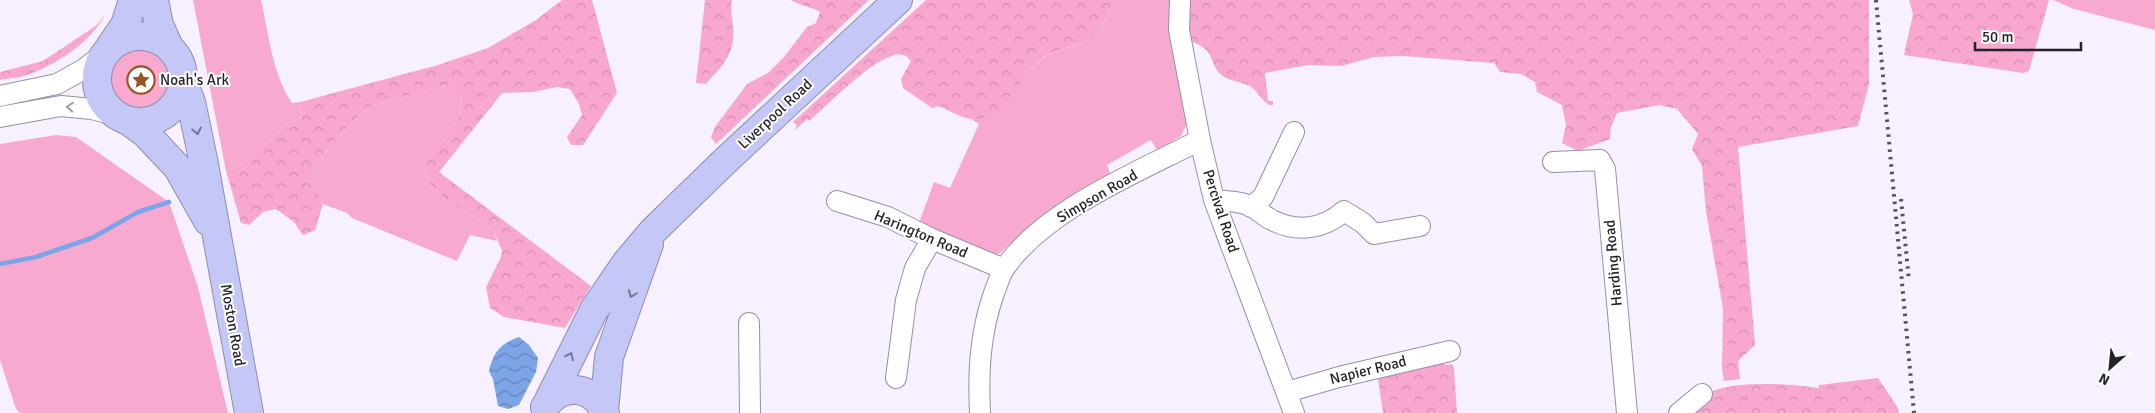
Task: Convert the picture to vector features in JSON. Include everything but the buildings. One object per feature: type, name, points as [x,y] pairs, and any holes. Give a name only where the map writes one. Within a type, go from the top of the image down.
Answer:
[{"type":"highway","points":[[132,0],[125,24],[98,70],[97,84],[107,107],[122,118],[145,122],[166,114],[180,97],[184,85],[182,64],[168,45],[159,25],[154,0]]},
{"type":"highway","name":"Liverpool Road","points":[[546,406],[594,310],[626,263],[653,231],[898,0]]},
{"type":"highway","points":[[108,50],[126,37],[140,35],[155,38],[168,45]]},
{"type":"highway","name":"Moston Road","points":[[184,85],[191,102],[249,413]]},
{"type":"highway","name":"Moston Road","points":[[122,118],[146,134],[178,168],[217,237]]},
{"type":"highway","name":"Liverpool Road","points":[[605,412],[609,356],[653,231]]},
{"type":"highway","points":[[546,406],[563,391],[580,389],[590,393],[599,401],[605,412]]},
{"type":"street","name":"Percival Road","points":[[1180,0],[1179,30],[1200,140],[1214,200],[1294,413]]},
{"type":"street","points":[[0,96],[56,84],[84,69],[108,50]]},
{"type":"street","points":[[0,117],[61,106],[92,109],[122,118]]},
{"type":"street","points":[[1251,207],[1264,197],[1294,132]]},
{"type":"street","name":"Simpson Road","points":[[980,413],[978,374],[985,319],[1004,269],[1038,232],[1077,204],[1200,140]]},
{"type":"street","name":"Harding Road","points":[[1553,162],[1600,160],[1605,169],[1627,413]]},
{"type":"street","name":"Harington Road","points":[[837,200],[888,217],[932,239],[1004,269]]},
{"type":"street","points":[[1214,200],[1247,204],[1272,221],[1291,226],[1320,226],[1332,212],[1344,211],[1374,234],[1420,226]]},
{"type":"street","points":[[896,378],[906,300],[915,268],[932,239]]},
{"type":"street","points":[[749,323],[750,413]]},
{"type":"street","name":"Napier Road","points":[[1287,392],[1339,377],[1450,351]]},
{"type":"street","points":[[1680,413],[1702,394]]},
{"type":"shaded area","points":[[193,0],[261,0],[272,53],[280,79],[292,103],[300,102],[302,118],[286,124],[245,163],[226,171]]},
{"type":"shaded area","points":[[1115,0],[1172,0],[1188,122],[1181,136],[1157,150],[1151,140],[1107,165],[1111,176],[1047,212],[999,254],[993,254],[919,223],[934,182],[950,188],[979,124],[971,119],[995,111],[1012,94],[1035,65],[1045,57],[1094,37],[1103,25]]},
{"type":"shaded area","points":[[2053,0],[2155,0],[2155,30],[2074,9]]},
{"type":"shaded area","points":[[134,49],[146,49],[157,54],[165,62],[170,73],[168,91],[157,104],[146,109],[134,109],[123,104],[115,96],[110,85],[110,73],[115,62],[123,54]]},
{"type":"shaded area","points":[[448,85],[462,98],[458,119],[426,165],[428,183],[444,199],[492,228],[497,241],[470,235],[457,261],[352,218],[347,213],[323,204],[313,178],[325,152],[367,107]]},
{"type":"shaded area","points":[[56,135],[76,137],[169,202],[198,287],[228,413],[20,413],[16,409],[0,360],[0,144]]},
{"type":"green space","points":[[562,0],[592,0],[617,93],[583,145],[571,145],[567,137],[582,115],[579,104],[570,89],[557,87],[533,92],[502,93],[439,172],[591,286],[565,328],[504,317],[490,308],[486,287],[501,257],[502,250],[492,228],[444,199],[428,183],[426,165],[458,119],[462,98],[448,85],[367,107],[325,152],[313,178],[323,204],[315,230],[303,235],[294,222],[276,209],[263,212],[249,225],[241,223],[226,171],[245,163],[286,124],[302,118],[300,102],[438,65],[488,48],[536,20]]},
{"type":"green space","points":[[705,0],[732,0],[733,35],[732,47],[727,59],[706,84],[696,83]]},
{"type":"green space","points":[[791,0],[869,0],[716,144],[711,137],[715,127],[747,84],[768,73],[784,57],[807,27],[816,23],[820,12]]},
{"type":"green space","points":[[926,0],[1115,0],[1094,37],[1044,57],[1035,64],[1007,101],[989,115],[973,119],[963,117],[938,106],[932,108],[903,88],[901,79],[911,61],[906,56],[895,55],[874,65],[809,121],[807,119],[795,130],[797,125],[793,122]]},
{"type":"green space","points":[[1183,0],[1869,0],[1869,84],[1858,126],[1738,147],[1755,345],[1738,361],[1740,379],[1724,381],[1722,369],[1723,309],[1706,211],[1702,166],[1692,149],[1698,134],[1677,109],[1659,105],[1617,113],[1611,127],[1610,139],[1578,151],[1562,143],[1566,125],[1562,105],[1537,92],[1535,82],[1521,74],[1500,72],[1494,63],[1403,56],[1374,57],[1341,66],[1308,65],[1265,73],[1268,101],[1273,101],[1273,105],[1270,105],[1250,86],[1224,77],[1215,67],[1211,57],[1204,48],[1187,40]]},
{"type":"green space","points":[[1909,0],[2049,0],[2029,71],[2023,73],[1904,55],[1913,14]]},
{"type":"green space","points":[[105,15],[99,25],[82,43],[62,58],[27,75],[0,80],[0,72],[43,61],[97,25]]},
{"type":"green space","points":[[1440,361],[1446,365],[1452,364],[1454,369],[1457,413],[1383,413],[1378,378]]},
{"type":"green space","points":[[1878,378],[1898,408],[1899,413],[1688,413],[1700,398],[1725,387],[1775,384],[1819,388],[1819,385]]},
{"type":"water","points":[[519,337],[529,345],[538,358],[536,372],[519,405],[508,409],[498,406],[493,379],[489,371],[499,349],[507,342]]},
{"type":"waterway","points":[[0,264],[36,257],[92,238],[138,212],[169,202]]},
{"type":"railway","points":[[1876,0],[1914,413]]},
{"type":"railway","points":[[1901,199],[1909,281]]},
{"type":"place","name":"Noah's Ark","points":[[141,80]]}]
